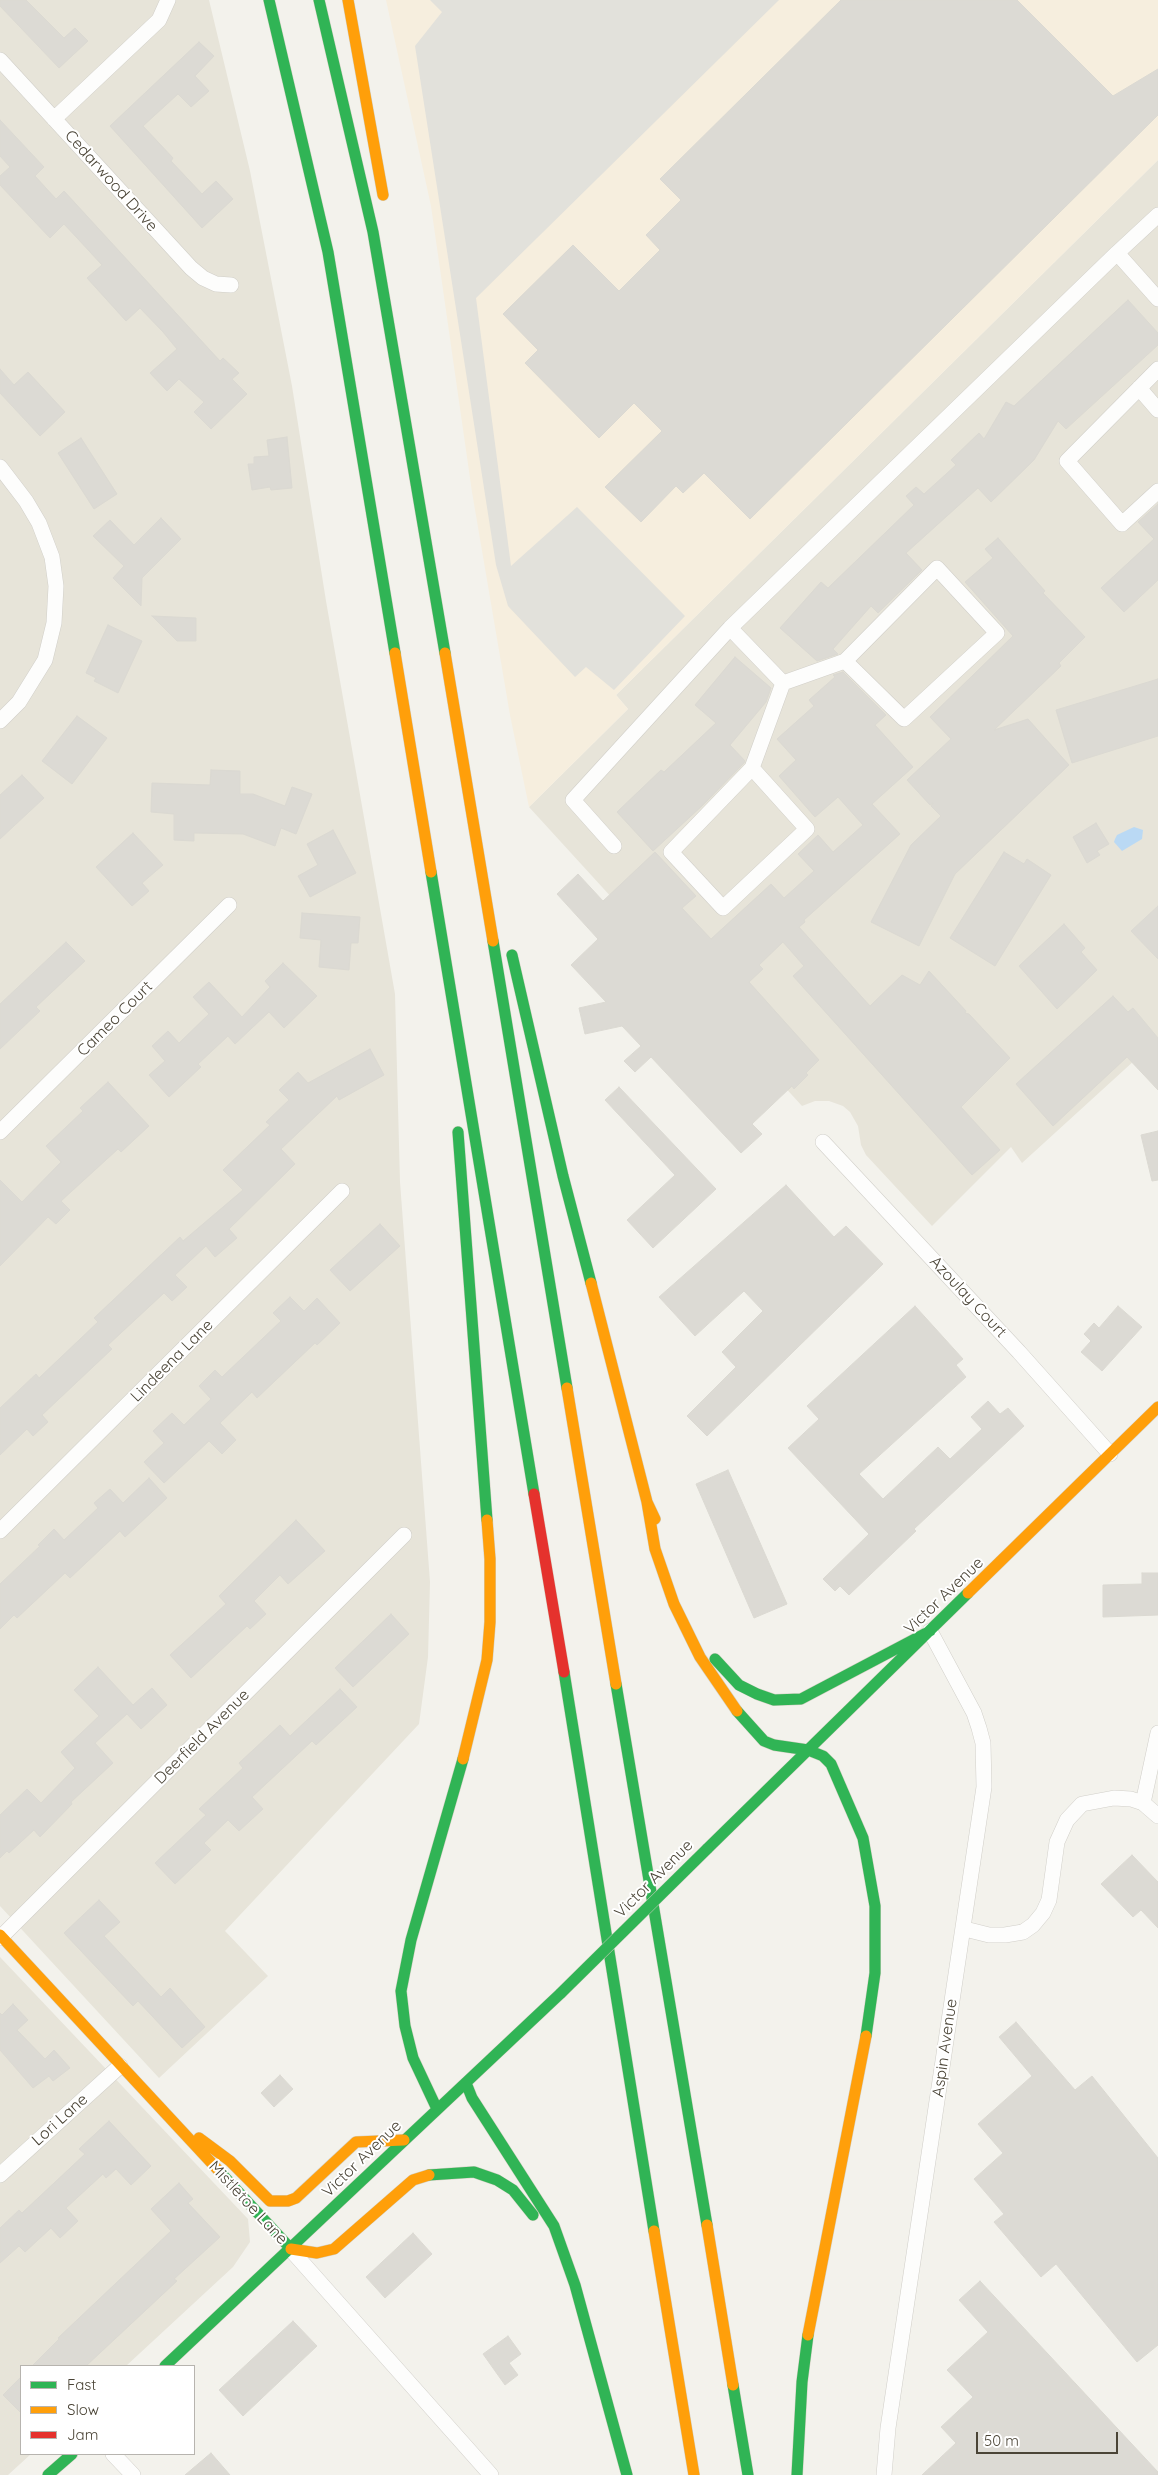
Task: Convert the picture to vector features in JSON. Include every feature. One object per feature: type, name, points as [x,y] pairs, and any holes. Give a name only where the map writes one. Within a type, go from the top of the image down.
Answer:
[{"type":"main road","points":[[270,0],[328,252],[568,1694],[694,2475]]},
{"type":"main road","points":[[319,0],[332,45],[373,232],[414,466],[748,2475]]},
{"type":"main road","points":[[348,0],[385,210]]},
{"type":"main road","points":[[414,466],[419,429]]},
{"type":"main road","points":[[482,876],[501,915]]},
{"type":"main road","points":[[510,942],[563,1176],[647,1502],[655,1549],[674,1604],[713,1679],[729,1702],[764,1741],[774,1745],[808,1750],[823,1756],[831,1764],[863,1838],[875,1906],[876,1954],[867,2032],[808,2333],[802,2382],[797,2475]]},
{"type":"main road","points":[[437,2109],[413,2058],[405,2026],[401,1991],[411,1940],[474,1719],[487,1660],[490,1622],[490,1559],[458,1134],[463,1061]]},
{"type":"main road","name":"Victor Avenue","points":[[166,2365],[561,1993],[1158,1406]]},
{"type":"main road","points":[[647,1502],[665,1544],[683,1596],[703,1639],[718,1665],[739,1684],[757,1694],[774,1700],[801,1699],[930,1631]]},
{"type":"main road","name":"Mistletoe Lane","points":[[1,1936],[291,2249]]},
{"type":"main road","points":[[466,2083],[477,2106],[534,2192],[554,2226],[575,2285],[627,2475]]},
{"type":"main road","points":[[183,2134],[201,2139],[216,2150],[270,2201],[288,2201],[296,2198],[356,2142],[404,2140]]},
{"type":"main road","points":[[291,2249],[317,2253],[334,2249],[413,2180],[437,2173],[459,2170],[474,2172],[497,2180],[513,2190],[543,2232],[575,2285]]},
{"type":"main road","points":[[48,2475],[71,2455]]},
{"type":"street","points":[[54,119],[159,20],[168,0]]},
{"type":"street","name":"Cedarwood Drive","points":[[0,60],[190,268],[203,278],[216,284],[231,285]]},
{"type":"street","points":[[614,846],[573,800],[730,628],[1158,214]]},
{"type":"street","points":[[1117,253],[1158,299]]},
{"type":"street","points":[[1158,369],[1067,461],[1122,524],[1158,491]]},
{"type":"street","points":[[1139,388],[1158,410]]},
{"type":"street","points":[[0,467],[33,513],[52,557],[56,586],[55,614],[44,660],[18,702],[0,721]]},
{"type":"street","points":[[783,682],[845,661],[937,568],[997,633],[904,719],[845,661]]},
{"type":"street","points":[[730,628],[783,682]]},
{"type":"street","points":[[752,768],[807,829],[723,908],[671,852],[752,768],[783,682]]},
{"type":"street","name":"Cameo Court","points":[[0,1132],[229,905]]},
{"type":"street","name":"Azoulay Court","points":[[823,1142],[1019,1352],[1110,1454]]},
{"type":"street","name":"Lindeena Lane","points":[[0,1530],[342,1191]]},
{"type":"street","name":"Deerfield Avenue","points":[[1,1936],[404,1535]]},
{"type":"street","name":"Aspin Avenue","points":[[884,2475],[890,2419],[984,1787],[983,1743],[974,1713],[930,1631]]},
{"type":"street","points":[[1144,1803],[1158,1733]]},
{"type":"street","points":[[964,1929],[989,1935],[1005,1935],[1023,1932],[1033,1925],[1044,1912],[1049,1900],[1057,1842],[1073,1812],[1082,1804],[1114,1798],[1144,1803],[1158,1816]]},
{"type":"street","name":"Lori Lane","points":[[0,2174],[120,2066]]},
{"type":"street","name":"Mistletoe Lane","points":[[291,2249],[491,2475]]},
{"type":"street","points":[[114,2455],[133,2475]]},
{"type":"shaded area","points":[[0,0],[209,0],[250,171],[292,386],[326,601],[395,994],[400,1182],[430,1582],[428,1657],[419,1724],[225,1931],[268,1976],[159,2078],[0,1906]]},
{"type":"shaded area","points":[[386,0],[1158,0],[1158,160],[616,695],[628,709],[529,807],[510,715],[472,492],[431,206]]},
{"type":"shaded area","points":[[430,0],[779,0],[476,298],[511,566],[577,507],[685,616],[614,690],[586,667],[575,677],[508,606],[496,565],[415,46],[442,12]]},
{"type":"shaded area","points":[[1158,160],[1158,1039],[1022,1163],[1011,1147],[932,1226],[866,1155],[861,1145],[858,1126],[850,1112],[843,1106],[829,1101],[815,1101],[802,1106],[529,807],[628,709],[616,695]]},
{"type":"shaded area","points":[[0,1957],[248,2219],[250,2242],[233,2267],[127,2365],[20,2365],[20,2455],[30,2455],[8,2475],[0,2475]]},
{"type":"water","points":[[1134,827],[1143,830],[1142,839],[1122,851],[1114,842],[1117,835]]},
{"type":"building","points":[[0,0],[26,0],[64,38],[75,28],[88,41],[59,68],[0,6]]},
{"type":"building","points":[[841,0],[1017,0],[1113,96],[1158,69],[1158,115],[750,519],[704,473],[683,493],[676,486],[641,522],[605,487],[662,431],[634,403],[599,438],[525,363],[538,350],[503,314],[573,245],[619,291],[660,250],[646,235],[681,200],[660,179]]},
{"type":"building","points":[[199,42],[214,56],[195,76],[209,91],[191,107],[178,94],[143,126],[173,158],[171,161],[202,194],[216,181],[233,199],[202,228],[110,126]]},
{"type":"building","points":[[0,120],[44,167],[35,176],[56,199],[64,191],[220,361],[223,358],[239,373],[232,379],[247,394],[211,429],[194,412],[204,402],[179,379],[167,391],[150,373],[177,349],[163,332],[140,308],[126,321],[87,278],[102,265],[78,239],[64,224],[50,238],[0,185],[0,176],[10,167],[0,156]]},
{"type":"building","points":[[1128,300],[1158,333],[1158,345],[1066,429],[1058,421],[1034,460],[991,502],[978,488],[906,553],[922,570],[878,613],[871,606],[833,649],[838,654],[817,661],[780,628],[821,582],[828,588],[914,505],[906,496],[916,487],[924,494],[956,465],[951,460],[979,433],[984,439],[1006,402],[1014,406]]},
{"type":"building","points":[[0,369],[14,385],[28,372],[65,412],[40,436],[0,393]]},
{"type":"building","points":[[287,437],[292,488],[271,490],[270,487],[252,490],[248,464],[254,464],[254,457],[269,456],[267,440]]},
{"type":"building","points":[[81,438],[117,494],[94,509],[58,453]]},
{"type":"building","points":[[1158,504],[1158,580],[1124,612],[1101,588],[1154,539],[1138,522]]},
{"type":"building","points":[[161,518],[181,539],[142,578],[141,606],[113,578],[124,566],[93,536],[110,520],[134,545]]},
{"type":"building","points":[[998,538],[1045,591],[1043,593],[1085,637],[1059,663],[1061,666],[994,730],[1028,719],[1069,765],[955,874],[919,946],[871,922],[911,845],[941,816],[931,806],[933,803],[930,805],[907,780],[951,739],[930,717],[1013,636],[965,582],[993,558],[985,549]]},
{"type":"building","points":[[152,616],[196,618],[196,641],[177,641]]},
{"type":"building","points":[[108,625],[142,641],[118,693],[94,681],[96,678],[86,673]]},
{"type":"building","points":[[735,657],[771,688],[766,702],[730,745],[745,761],[703,805],[653,851],[617,812],[661,770],[664,772],[716,723],[695,705]]},
{"type":"building","points":[[843,672],[886,715],[875,725],[913,767],[872,804],[900,834],[804,920],[805,922],[799,927],[870,1006],[902,975],[920,985],[929,971],[966,1011],[965,1013],[969,1014],[1010,1058],[961,1107],[1000,1150],[972,1175],[793,976],[804,966],[783,942],[759,965],[763,969],[749,982],[819,1060],[794,1089],[792,1086],[752,1124],[762,1134],[741,1153],[651,1057],[635,1072],[624,1061],[641,1046],[622,1026],[585,1034],[579,1008],[606,1002],[571,965],[598,939],[557,894],[578,874],[603,901],[655,852],[696,896],[682,908],[711,939],[771,884],[784,898],[814,871],[798,854],[818,835],[833,852],[863,825],[838,797],[815,817],[779,776],[796,760],[777,739],[814,706],[809,700],[835,677],[833,675]]},
{"type":"building","points":[[1158,679],[1158,736],[1072,763],[1056,710]]},
{"type":"building","points":[[77,716],[107,738],[72,784],[42,761]]},
{"type":"building","points":[[211,770],[240,771],[240,794],[253,794],[285,806],[292,787],[312,794],[296,834],[281,828],[275,846],[243,834],[194,833],[194,841],[174,840],[174,814],[151,812],[152,783],[210,785]]},
{"type":"building","points":[[22,775],[44,798],[0,839],[0,795]]},
{"type":"building","points":[[1096,823],[1109,844],[1097,851],[1100,855],[1087,863],[1073,837]]},
{"type":"building","points":[[333,830],[356,873],[310,897],[298,876],[318,865],[307,844]]},
{"type":"building","points":[[133,833],[163,865],[142,883],[149,891],[132,906],[96,867]]},
{"type":"building","points":[[1004,852],[1024,864],[1027,859],[1051,875],[995,966],[950,938]]},
{"type":"building","points":[[1158,906],[1158,959],[1131,931]]},
{"type":"building","points":[[302,913],[360,917],[358,943],[351,943],[349,970],[319,967],[321,940],[300,938]]},
{"type":"building","points":[[1064,924],[1085,948],[1081,952],[1097,970],[1057,1009],[1019,966]]},
{"type":"building","points":[[66,942],[85,961],[36,1007],[40,1011],[0,1049],[0,1004]]},
{"type":"building","points":[[283,963],[317,996],[284,1028],[269,1012],[235,1044],[228,1036],[198,1064],[201,1067],[169,1097],[149,1075],[165,1061],[152,1046],[168,1031],[179,1043],[209,1014],[193,997],[209,982],[242,1017],[270,987],[265,981]]},
{"type":"building","points":[[1113,996],[1128,1012],[1133,1008],[1158,1038],[1158,1090],[1127,1057],[1053,1126],[1016,1084]]},
{"type":"building","points":[[370,1049],[384,1075],[339,1100],[337,1096],[281,1149],[295,1164],[229,1229],[237,1238],[215,1257],[206,1246],[175,1275],[187,1287],[172,1301],[164,1293],[108,1345],[112,1349],[42,1415],[48,1422],[33,1436],[27,1429],[0,1455],[0,1408],[36,1374],[39,1378],[98,1322],[94,1318],[180,1237],[183,1241],[243,1190],[223,1170],[270,1125],[266,1122],[289,1100],[279,1090],[298,1072],[308,1083]]},
{"type":"building","points":[[108,1082],[149,1126],[121,1152],[118,1149],[61,1201],[70,1210],[56,1224],[48,1217],[0,1266],[0,1180],[22,1202],[61,1162],[46,1146],[83,1111],[80,1108]]},
{"type":"building","points":[[619,1087],[716,1189],[653,1248],[627,1220],[675,1175],[605,1100]]},
{"type":"building","points":[[1158,1131],[1158,1180],[1152,1181],[1141,1135]]},
{"type":"building","points":[[786,1185],[834,1237],[846,1226],[883,1264],[707,1436],[687,1416],[736,1367],[722,1352],[763,1311],[744,1291],[695,1336],[659,1297]]},
{"type":"building","points":[[380,1224],[400,1246],[350,1291],[330,1270]]},
{"type":"building","points":[[290,1297],[304,1311],[317,1298],[340,1323],[317,1345],[315,1343],[257,1398],[252,1392],[220,1423],[236,1440],[222,1454],[209,1441],[164,1483],[144,1462],[164,1443],[153,1431],[172,1413],[184,1425],[211,1399],[199,1386],[215,1370],[222,1377],[281,1321],[273,1313]]},
{"type":"building","points":[[915,1306],[963,1359],[956,1365],[966,1377],[859,1474],[883,1499],[938,1447],[950,1459],[982,1429],[971,1417],[988,1401],[1000,1414],[1008,1408],[1024,1426],[914,1529],[916,1531],[849,1595],[840,1586],[835,1591],[823,1579],[869,1534],[788,1448],[819,1419],[807,1406]]},
{"type":"building","points":[[1118,1306],[1142,1327],[1102,1371],[1081,1352],[1091,1341],[1084,1334],[1094,1323],[1099,1328]]},
{"type":"building","points":[[728,1470],[787,1604],[754,1618],[696,1484]]},
{"type":"building","points":[[149,1478],[167,1498],[125,1537],[120,1531],[70,1578],[65,1573],[17,1618],[14,1615],[0,1629],[0,1584],[40,1546],[38,1545],[54,1529],[64,1540],[98,1508],[94,1503],[110,1489],[123,1503]]},
{"type":"building","points":[[296,1520],[325,1551],[288,1584],[280,1575],[254,1601],[266,1614],[250,1629],[247,1626],[191,1678],[170,1655],[226,1604],[219,1596]]},
{"type":"building","points":[[1142,1573],[1158,1573],[1158,1615],[1103,1617],[1103,1585],[1142,1584]]},
{"type":"building","points":[[391,1614],[409,1634],[353,1687],[335,1668]]},
{"type":"building","points":[[98,1667],[133,1705],[152,1688],[167,1705],[141,1729],[127,1714],[95,1743],[113,1763],[71,1802],[72,1804],[40,1837],[34,1830],[9,1853],[7,1851],[0,1858],[0,1815],[27,1789],[41,1803],[75,1768],[61,1752],[99,1716],[74,1690]]},
{"type":"building","points":[[340,1689],[357,1707],[316,1745],[312,1741],[252,1797],[263,1809],[239,1831],[228,1820],[204,1843],[211,1850],[175,1884],[155,1863],[206,1815],[199,1809],[243,1768],[239,1763],[280,1725],[290,1736]]},
{"type":"building","points":[[1132,1855],[1158,1882],[1158,1928],[1141,1910],[1133,1917],[1101,1884]]},
{"type":"building","points":[[99,1900],[120,1922],[104,1936],[161,1997],[170,1988],[205,2027],[182,2048],[138,2001],[133,2006],[64,1933]]},
{"type":"building","points":[[13,2004],[28,2020],[17,2030],[45,2059],[54,2050],[70,2068],[53,2081],[49,2076],[33,2088],[0,2050],[0,2013],[2,2015]]},
{"type":"building","points":[[1016,2022],[1075,2090],[1092,2076],[1158,2158],[1158,2345],[1137,2362],[1056,2264],[1041,2277],[994,2222],[1004,2214],[974,2179],[1003,2153],[978,2124],[1032,2076],[999,2037]]},
{"type":"building","points":[[280,2075],[293,2089],[274,2107],[261,2093]]},
{"type":"building","points":[[109,2121],[151,2166],[131,2185],[116,2169],[106,2178],[103,2174],[66,2208],[78,2221],[60,2238],[51,2228],[25,2252],[19,2246],[0,2263],[0,2228],[19,2210],[22,2213],[85,2154],[79,2149]]},
{"type":"building","points":[[179,2183],[193,2199],[188,2203],[220,2237],[174,2279],[177,2281],[87,2365],[33,2365],[58,2338],[171,2231],[151,2209]]},
{"type":"building","points":[[413,2233],[432,2254],[385,2298],[366,2277]]},
{"type":"building","points":[[980,2281],[1158,2472],[1158,2475],[922,2475],[956,2443],[941,2427],[973,2397],[947,2370],[988,2332],[959,2300]]},
{"type":"building","points":[[293,2321],[317,2346],[243,2416],[219,2390]]},
{"type":"building","points":[[508,2336],[521,2354],[509,2363],[518,2375],[505,2385],[483,2354]]},
{"type":"building","points":[[20,2378],[20,2412],[3,2395]]},
{"type":"building","points":[[211,2453],[230,2475],[185,2475]]},
{"type":"traffic: fast","points":[[269,0],[328,252],[395,653]]},
{"type":"traffic: fast","points":[[319,0],[373,232],[445,653]]},
{"type":"traffic: fast","points":[[431,872],[534,1494]]},
{"type":"traffic: fast","points":[[493,941],[567,1388]]},
{"type":"traffic: fast","points":[[512,955],[563,1176],[591,1283]]},
{"type":"traffic: fast","points":[[458,1132],[487,1520]]},
{"type":"traffic: fast","points":[[707,1849],[968,1593]]},
{"type":"traffic: fast","points":[[715,1659],[739,1685],[757,1694],[774,1700],[801,1699],[930,1631]]},
{"type":"traffic: fast","points":[[564,1672],[654,2231]]},
{"type":"traffic: fast","points":[[616,1684],[707,2225]]},
{"type":"traffic: fast","points":[[737,1711],[764,1741],[774,1745],[808,1750],[823,1756],[831,1764],[863,1838],[875,1906],[875,1973],[866,2036]]},
{"type":"traffic: fast","points":[[437,2109],[413,2058],[405,2026],[401,1991],[411,1940],[463,1759]]},
{"type":"traffic: fast","points":[[561,1993],[707,1849]]},
{"type":"traffic: fast","points":[[166,2365],[561,1993]]},
{"type":"traffic: fast","points":[[466,2083],[472,2098],[554,2226],[575,2285],[627,2475]]},
{"type":"traffic: fast","points":[[219,2171],[291,2249]]},
{"type":"traffic: fast","points":[[429,2175],[474,2172],[497,2180],[513,2190],[533,2215]]},
{"type":"traffic: fast","points":[[797,2475],[802,2382],[808,2335]]},
{"type":"traffic: fast","points":[[733,2385],[748,2475]]},
{"type":"traffic: fast","points":[[48,2475],[71,2455]]},
{"type":"traffic: slow","points":[[348,0],[383,195]]},
{"type":"traffic: slow","points":[[395,653],[431,872]]},
{"type":"traffic: slow","points":[[445,653],[493,941]]},
{"type":"traffic: slow","points":[[591,1283],[647,1502],[655,1519]]},
{"type":"traffic: slow","points":[[567,1388],[616,1684]]},
{"type":"traffic: slow","points":[[968,1593],[1158,1407]]},
{"type":"traffic: slow","points":[[647,1502],[655,1549],[674,1604],[700,1657],[737,1711]]},
{"type":"traffic: slow","points":[[463,1759],[487,1660],[490,1622],[490,1559],[487,1520]]},
{"type":"traffic: slow","points":[[0,1935],[219,2171]]},
{"type":"traffic: slow","points":[[808,2335],[866,2036]]},
{"type":"traffic: slow","points":[[199,2138],[230,2161],[270,2201],[288,2201],[296,2198],[356,2142],[404,2140]]},
{"type":"traffic: slow","points":[[291,2249],[317,2253],[334,2249],[413,2180],[429,2175]]},
{"type":"traffic: slow","points":[[707,2225],[733,2385]]},
{"type":"traffic: slow","points":[[654,2231],[694,2475]]},
{"type":"traffic: jam","points":[[534,1494],[564,1672]]}]
